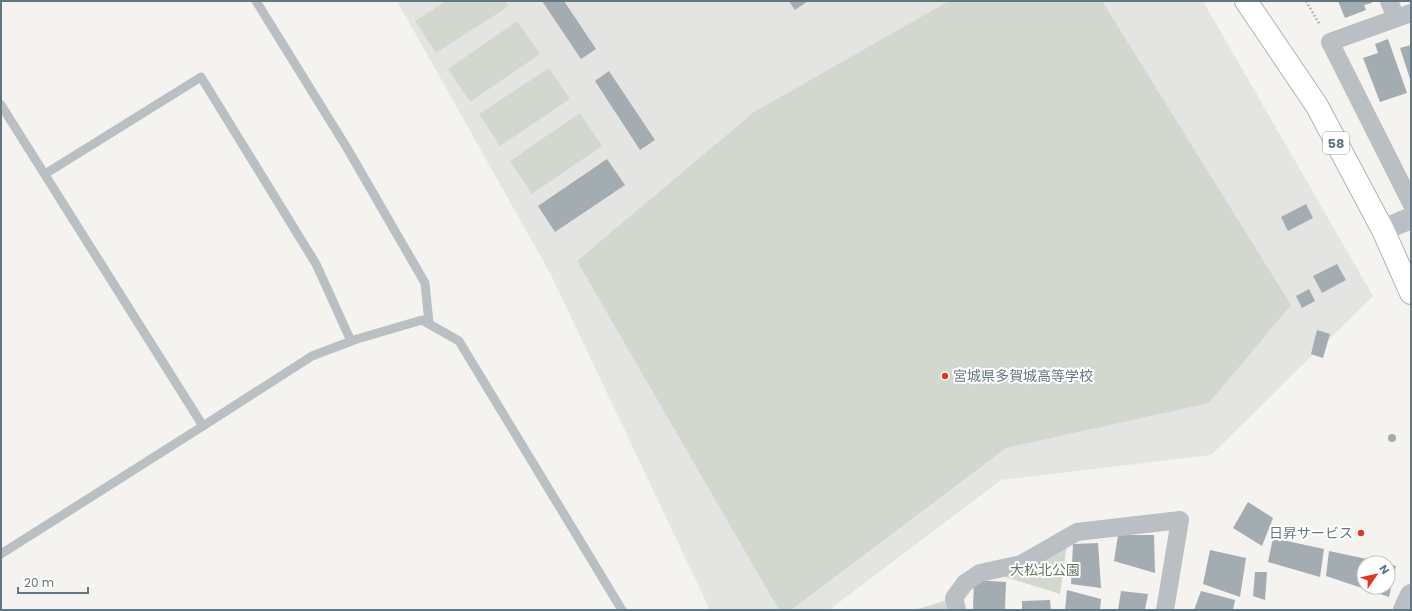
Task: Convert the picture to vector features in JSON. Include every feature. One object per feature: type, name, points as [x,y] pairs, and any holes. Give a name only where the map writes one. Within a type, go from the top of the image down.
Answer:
[{"type":"main road","name":"58","points":[[1246,1],[1317,106],[1383,230],[1411,294]]},
{"type":"street","points":[[1389,1],[1403,16],[1330,42],[1411,203]]},
{"type":"street","points":[[1383,230],[1411,218]]},
{"type":"street","points":[[957,610],[954,598],[965,583],[980,573],[1021,564],[1077,532],[1180,520],[1166,610]]},
{"type":"street","points":[[1404,610],[1411,595]]},
{"type":"lane","points":[[256,1],[347,148],[425,283],[429,323]]},
{"type":"lane","points":[[44,174],[201,77],[316,264],[352,341]]},
{"type":"lane","points":[[1,105],[203,426]]},
{"type":"lane","points":[[1,554],[312,356],[352,341],[422,320],[459,341],[622,610]]},
{"type":"path","points":[[1306,1],[1330,42]]},
{"type":"shaded area","name":"宮城県多賀城高等学校","points":[[397,1],[1203,1],[1373,296],[1211,455],[1001,480],[829,610],[710,610],[551,275]]},
{"type":"green space","points":[[446,1],[505,1],[509,6],[436,53],[415,21]]},
{"type":"green space","name":"宮城県多賀城高等学校","points":[[949,1],[1102,1],[1291,305],[1209,403],[1006,448],[791,610],[779,610],[577,261],[754,112]]},
{"type":"green space","points":[[517,21],[540,54],[470,102],[448,69]]},
{"type":"green space","points":[[549,68],[570,99],[500,146],[479,114]]},
{"type":"green space","points":[[580,113],[602,146],[532,194],[510,161]]},
{"type":"green space","name":"大松北公園","points":[[1068,537],[1060,594],[986,571]]},
{"type":"green space","points":[[954,598],[957,610],[914,610]]},
{"type":"building","points":[[542,1],[564,1],[596,49],[581,59]]},
{"type":"building","points":[[789,1],[808,1],[795,10]]},
{"type":"building","points":[[1338,1],[1371,1],[1372,3],[1364,5],[1366,10],[1345,18]]},
{"type":"building","points":[[1388,39],[1407,93],[1380,102],[1363,58],[1378,53],[1375,44]]},
{"type":"building","points":[[1411,45],[1411,82],[1400,48]]},
{"type":"building","points":[[609,71],[655,140],[640,150],[595,81]]},
{"type":"building","points":[[607,159],[625,185],[555,232],[538,206]]},
{"type":"building","points":[[1306,204],[1313,218],[1288,231],[1281,217]]},
{"type":"building","points":[[1337,264],[1346,280],[1322,293],[1313,276]]},
{"type":"building","points":[[1309,289],[1315,301],[1302,308],[1296,296]]},
{"type":"building","points":[[1317,330],[1330,334],[1323,358],[1311,354]]},
{"type":"building","points":[[1390,434],[1394,434],[1396,438],[1394,442],[1390,442],[1388,440],[1388,436]]},
{"type":"building","points":[[1248,502],[1273,518],[1262,546],[1233,528]]},
{"type":"building","points":[[1118,535],[1154,535],[1155,573],[1114,561]]},
{"type":"building","points":[[1273,538],[1324,549],[1320,577],[1268,562]]},
{"type":"building","points":[[1098,543],[1101,588],[1071,584],[1073,544]]},
{"type":"building","points":[[1210,550],[1246,558],[1240,597],[1203,584]]},
{"type":"building","points":[[1329,551],[1356,557],[1356,586],[1326,576]]},
{"type":"building","points":[[1255,572],[1267,572],[1265,600],[1253,596]]},
{"type":"building","points":[[974,580],[1006,582],[1005,610],[973,610]]},
{"type":"building","points":[[1067,590],[1101,599],[1100,610],[1065,610]]},
{"type":"building","points":[[1121,591],[1148,594],[1145,610],[1118,610]]},
{"type":"building","points":[[1201,591],[1235,600],[1233,610],[1194,610]]},
{"type":"building","points":[[1050,600],[1051,610],[1022,610],[1022,601]]},
{"type":"place","name":"宮城県多賀城高等学校","points":[[945,376]]},
{"type":"place","name":"日昇サービス","points":[[1361,533]]}]
